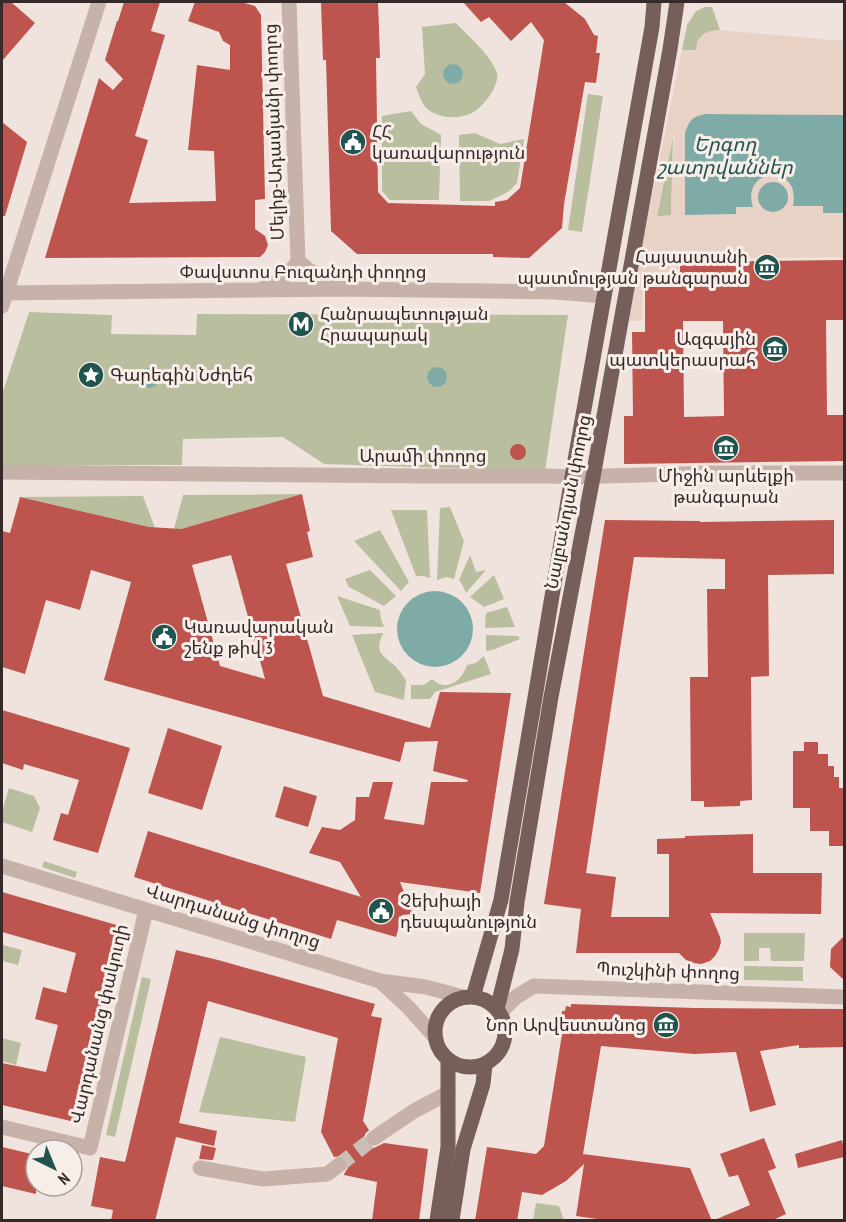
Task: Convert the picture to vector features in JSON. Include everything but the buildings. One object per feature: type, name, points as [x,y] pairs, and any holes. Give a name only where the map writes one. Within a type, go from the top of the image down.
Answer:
[{"type":"main road","name":"Նալբանդյան փողոց","points":[[468,997],[501,900],[572,477],[652,27],[652,2]]},
{"type":"main road","name":"Նալբանդյան փողոց","points":[[498,1011],[512,949],[517,902],[551,697],[593,477],[677,2]]},
{"type":"main road","points":[[468,997],[486,1000],[498,1011],[506,1029],[503,1046],[494,1058],[484,1065],[465,1068],[448,1060],[441,1053],[434,1036],[435,1025],[439,1015],[454,1000],[468,997]]},
{"type":"main road","points":[[437,1221],[448,1147],[448,1060]]},
{"type":"main road","points":[[452,1221],[463,1149],[483,1084],[484,1065]]},
{"type":"street","points":[[3,298],[99,2]]},
{"type":"street","name":"Մելիք-Ադամյանի փողոց","points":[[258,291],[292,271],[298,261],[289,2]]},
{"type":"street","name":"Մելիք-Ադամյանի փողոց","points":[[298,261],[318,275],[340,285],[357,289]]},
{"type":"street","name":"Փավստոս Բուզանդի փողոց","points":[[3,298],[357,289],[555,292],[604,296]]},
{"type":"street","name":"Արամի փողոց","points":[[2,472],[593,477],[844,472]]},
{"type":"street","name":"Վարդանանց փողոց","points":[[2,866],[380,981],[434,1036]]},
{"type":"street","name":"Վարդանանց փակուղի","points":[[2,1127],[90,1148],[146,909]]},
{"type":"street","points":[[380,981],[426,987],[468,997]]},
{"type":"street","name":"Պուշկինի փողոց","points":[[498,1011],[534,986],[844,997]]},
{"type":"street","points":[[374,1138],[414,1111],[448,1093]]},
{"type":"street","points":[[200,1168],[263,1179],[327,1174],[339,1165]]},
{"type":"green space","points":[[712,7],[720,30],[711,31],[698,40],[696,50],[682,50],[687,25],[696,11]]},
{"type":"green space","points":[[456,23],[490,60],[497,73],[497,78],[493,90],[480,107],[470,114],[451,117],[438,115],[427,109],[416,87],[425,74],[422,27]]},
{"type":"green space","points":[[588,94],[603,96],[582,232],[568,230]]},
{"type":"green space","points":[[411,111],[421,124],[441,135],[439,200],[390,200],[382,191],[382,116]]},
{"type":"green space","points":[[475,133],[500,144],[524,139],[517,183],[508,192],[489,201],[460,201],[459,135]]},
{"type":"green space","points":[[673,137],[671,216],[657,216]]},
{"type":"green space","points":[[29,312],[112,315],[111,334],[196,335],[197,314],[568,315],[545,471],[324,464],[283,437],[183,439],[182,465],[2,465],[2,395]]},
{"type":"green space","points":[[302,494],[181,529],[174,529],[183,495]]},
{"type":"green space","points":[[143,496],[155,528],[20,497]]},
{"type":"green space","points":[[450,507],[464,541],[454,579],[446,577],[437,580],[440,508]]},
{"type":"green space","points":[[391,510],[427,510],[430,578],[416,576]]},
{"type":"green space","points":[[380,530],[409,582],[401,591],[354,541]]},
{"type":"green space","points":[[470,555],[476,572],[486,570],[466,593],[459,580]]},
{"type":"green space","points":[[370,570],[396,596],[384,606],[349,587],[345,579]]},
{"type":"green space","points":[[494,575],[504,599],[484,607],[470,597]]},
{"type":"green space","points":[[337,596],[380,610],[384,627],[350,626]]},
{"type":"green space","points":[[507,607],[515,627],[485,628],[486,613]]},
{"type":"green space","points":[[383,633],[379,644],[380,652],[406,680],[404,700],[375,692],[352,635]]},
{"type":"green space","points":[[486,635],[518,636],[520,639],[486,651]]},
{"type":"green space","points":[[484,656],[491,674],[435,692],[430,699],[411,699],[411,685],[424,685],[432,679],[437,683],[448,685],[461,676],[467,665],[476,663]]},
{"type":"green space","points":[[9,788],[34,796],[40,808],[32,832],[2,822],[2,812]]},
{"type":"green space","points":[[44,861],[77,872],[75,878],[42,867]]},
{"type":"green space","points":[[744,933],[805,933],[804,961],[771,961],[770,948],[759,948],[759,961],[744,961]]},
{"type":"green space","points":[[3,945],[22,950],[18,965],[2,961]]},
{"type":"green space","points":[[744,966],[803,967],[803,981],[744,980]]},
{"type":"green space","points":[[142,977],[151,979],[115,1137],[106,1135]]},
{"type":"green space","points":[[220,1037],[306,1057],[295,1122],[199,1112]]},
{"type":"green space","points":[[2,1038],[21,1043],[16,1065],[2,1061]]},
{"type":"green space","points":[[536,1203],[559,1206],[564,1220],[533,1220]]},
{"type":"shaded area","points":[[711,31],[844,41],[844,115],[706,114],[689,122],[685,133],[685,215],[736,214],[735,207],[753,207],[750,193],[756,182],[766,176],[777,176],[787,180],[793,190],[795,198],[793,206],[823,206],[823,213],[844,213],[844,257],[678,259],[678,284],[643,286],[642,321],[626,321],[682,50],[696,50],[698,40],[703,34]],"holes":[[[674,137],[671,215],[657,216]]]},
{"type":"water","points":[[453,64],[460,67],[463,74],[460,81],[453,84],[446,81],[443,74],[446,67]]},
{"type":"water","name":"Երգող շատրվաններ","points":[[706,114],[844,115],[844,213],[823,213],[823,206],[793,206],[793,192],[789,182],[771,175],[755,184],[751,194],[753,207],[736,207],[736,214],[685,215],[685,133],[692,119]]},
{"type":"water","points":[[773,182],[779,183],[787,191],[787,203],[779,211],[773,212],[767,211],[759,203],[758,197],[759,191],[767,183]]},
{"type":"water","points":[[437,367],[444,370],[447,377],[444,384],[437,387],[430,384],[427,377],[430,370]]},
{"type":"water","points":[[149,368],[156,371],[159,378],[156,385],[149,388],[142,385],[139,378],[142,371]]},
{"type":"water","points":[[435,591],[450,594],[462,602],[470,614],[473,629],[470,644],[462,656],[450,664],[435,667],[420,664],[408,656],[400,644],[397,629],[400,614],[408,602],[420,594]]},
{"type":"tunnel","points":[[339,1165],[374,1138]]},
{"type":"place","name":"ՀՀ կառավարություն","points":[[353,142]]},
{"type":"place","name":"Հայաստանի պատմության թանգարան","points":[[767,267]]},
{"type":"place","name":"Հանրապետության Հրապարակ","points":[[301,324]]},
{"type":"place","name":"Ազգային պատկերասրահ","points":[[775,349]]},
{"type":"place","name":"Գարեգին Նժդեհ","points":[[91,375]]},
{"type":"place","name":"Միջին արևելքի թանգարան","points":[[726,448]]},
{"type":"place","name":"Կառավարական շենք թիվ 3","points":[[164,637]]},
{"type":"place","name":"Չեխիայի դեսպանություն","points":[[381,911]]},
{"type":"place","name":"Նոր Արվեստանոց","points":[[666,1025]]}]
